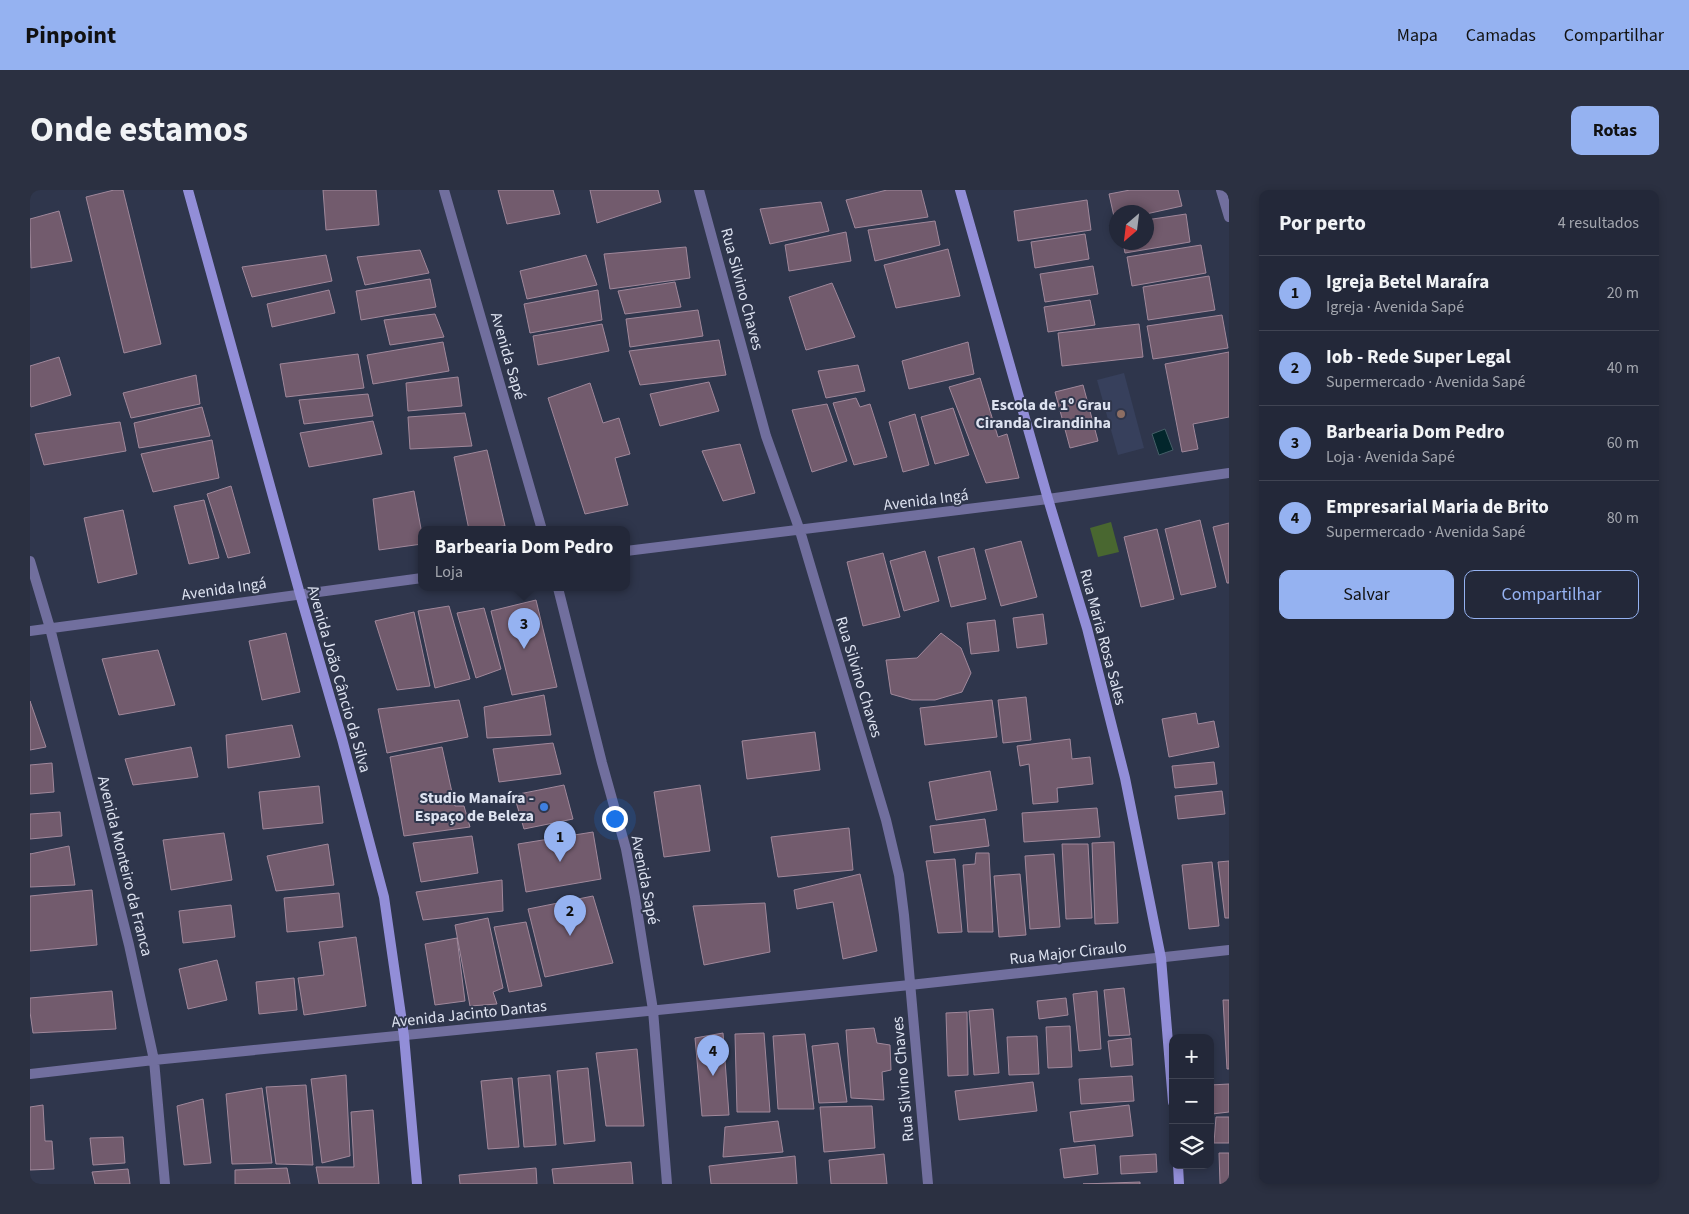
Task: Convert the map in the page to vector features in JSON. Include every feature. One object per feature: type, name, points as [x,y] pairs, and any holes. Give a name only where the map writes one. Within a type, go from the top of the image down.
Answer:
[{"type":"main road","name":"Avenida João Câncio da Silva","points":[[188,190],[342,738],[384,897],[404,1036],[417,1184]]},
{"type":"main road","name":"Rua Maria Rosa Sales","points":[[960,190],[1048,499],[1087,628],[1126,778],[1161,958],[1171,1079]]},
{"type":"main road","points":[[1178,1169],[1180,1184]]},
{"type":"street","name":"Avenida Sapé","points":[[444,190],[541,526]]},
{"type":"street","name":"Rua Silvino Chaves","points":[[699,190],[766,436],[800,531],[886,820],[899,875],[928,1184]]},
{"type":"street","points":[[1221,190],[1229,217]]},
{"type":"street","name":"Avenida Ingá","points":[[630,551],[1048,499],[1229,473]]},
{"type":"street","name":"Avenida Monteiro da Franca","points":[[30,561],[50,628],[129,945],[154,1060],[165,1184]]},
{"type":"street","name":"Avenida Ingá","points":[[30,630],[418,579]]},
{"type":"street","name":"Avenida Sapé","points":[[559,591],[602,763],[626,849],[653,1010],[667,1184]]},
{"type":"street","name":"Rua Major Ciraulo","points":[[910,985],[1229,950]]},
{"type":"street","name":"Avenida Jacinto Dantas","points":[[30,1074],[910,985]]},
{"type":"shaded area","name":"Escola de 1º Grau Ciranda Cirandinha","points":[[1124,373],[1144,448],[1118,455],[1097,380]]},
{"type":"shaded area","points":[[1165,429],[1173,450],[1159,455],[1152,434]]},
{"type":"green space","points":[[1111,522],[1119,552],[1098,557],[1090,528]]},
{"type":"building","points":[[114,190],[123,190],[161,344],[124,353],[86,197]]},
{"type":"building","points":[[323,190],[376,190],[379,225],[326,230]]},
{"type":"building","points":[[498,190],[553,190],[560,214],[507,224]]},
{"type":"building","points":[[590,190],[658,190],[661,202],[597,223]]},
{"type":"building","points":[[887,190],[921,190],[928,217],[855,228],[846,200]]},
{"type":"building","points":[[1130,190],[1178,190],[1182,206],[1154,212],[1154,205],[1111,205],[1109,194]]},
{"type":"building","points":[[1087,200],[1091,230],[1018,241],[1014,211]]},
{"type":"building","points":[[821,202],[829,231],[770,244],[760,209]]},
{"type":"building","points":[[59,211],[72,261],[31,268],[30,219]]},
{"type":"building","points":[[1186,214],[1190,242],[1154,248],[1154,219]]},
{"type":"building","points":[[935,221],[940,245],[875,261],[868,230]]},
{"type":"building","points":[[846,232],[851,261],[789,271],[785,245]]},
{"type":"building","points":[[1085,234],[1089,259],[1035,268],[1031,242]]},
{"type":"building","points":[[1201,245],[1206,273],[1132,286],[1127,257]]},
{"type":"building","points":[[686,247],[690,278],[610,289],[604,254]]},
{"type":"building","points":[[948,249],[960,296],[896,308],[884,265]]},
{"type":"building","points":[[420,250],[429,273],[365,285],[357,257]]},
{"type":"building","points":[[1124,250],[1143,250],[1125,253]]},
{"type":"building","points":[[326,255],[332,281],[252,297],[242,267]]},
{"type":"building","points":[[586,255],[597,285],[527,299],[520,271]]},
{"type":"building","points":[[1093,266],[1098,294],[1045,302],[1040,274]]},
{"type":"building","points":[[1209,276],[1215,310],[1148,320],[1143,287]]},
{"type":"building","points":[[430,279],[436,307],[361,320],[356,291]]},
{"type":"building","points":[[675,282],[681,307],[625,314],[618,291]]},
{"type":"building","points":[[832,283],[855,337],[806,350],[789,297]]},
{"type":"building","points":[[329,290],[335,313],[272,327],[267,304]]},
{"type":"building","points":[[598,290],[602,320],[530,333],[524,304]]},
{"type":"building","points":[[1090,300],[1095,325],[1048,332],[1044,307]]},
{"type":"building","points":[[698,310],[703,336],[630,347],[626,319]]},
{"type":"building","points":[[435,314],[444,337],[390,345],[384,320]]},
{"type":"building","points":[[1222,315],[1228,348],[1153,359],[1147,326]]},
{"type":"building","points":[[602,324],[609,351],[538,365],[533,336]]},
{"type":"building","points":[[1139,324],[1143,357],[1062,366],[1058,333]]},
{"type":"building","points":[[719,340],[726,375],[640,385],[629,351]]},
{"type":"building","points":[[443,342],[449,371],[373,384],[367,355]]},
{"type":"building","points":[[968,342],[974,374],[909,389],[902,361]]},
{"type":"building","points":[[1229,352],[1229,417],[1193,424],[1198,449],[1182,452],[1165,364]]},
{"type":"building","points":[[358,354],[364,388],[286,397],[280,364]]},
{"type":"building","points":[[59,357],[71,395],[31,407],[30,366]]},
{"type":"building","points":[[858,365],[865,391],[826,398],[818,371]]},
{"type":"building","points":[[196,375],[200,404],[131,418],[123,393]]},
{"type":"building","points":[[458,377],[462,406],[408,411],[406,383]]},
{"type":"building","points":[[980,378],[998,437],[1007,434],[1019,478],[986,483],[949,387]]},
{"type":"building","points":[[709,382],[719,411],[660,426],[650,394]]},
{"type":"building","points":[[590,383],[603,423],[619,418],[630,454],[615,458],[628,505],[585,514],[548,398]]},
{"type":"building","points":[[1083,385],[1098,441],[1070,448],[1055,392]]},
{"type":"building","points":[[368,394],[373,416],[304,424],[299,400]]},
{"type":"building","points":[[856,398],[860,407],[870,404],[887,457],[854,465],[833,403]]},
{"type":"building","points":[[827,404],[847,461],[812,472],[792,410]]},
{"type":"building","points":[[202,407],[210,436],[139,448],[134,423]]},
{"type":"building","points":[[953,408],[969,455],[935,464],[921,417]]},
{"type":"building","points":[[465,413],[472,446],[410,449],[408,417]]},
{"type":"building","points":[[915,414],[929,465],[903,472],[889,422]]},
{"type":"building","points":[[373,421],[382,454],[309,467],[300,433]]},
{"type":"building","points":[[120,422],[126,451],[44,465],[35,434]]},
{"type":"building","points":[[212,440],[219,478],[153,492],[141,454]]},
{"type":"building","points":[[740,444],[755,493],[723,501],[702,451]]},
{"type":"building","points":[[487,450],[505,526],[468,526],[454,457]]},
{"type":"building","points":[[231,486],[250,553],[228,558],[207,494]]},
{"type":"building","points":[[414,491],[421,526],[418,526],[418,545],[379,550],[373,499]]},
{"type":"building","points":[[204,500],[219,558],[189,564],[174,506]]},
{"type":"building","points":[[123,510],[137,574],[98,583],[84,518]]},
{"type":"building","points":[[1200,520],[1216,587],[1181,595],[1165,529]]},
{"type":"building","points":[[1229,523],[1229,583],[1227,583],[1213,527]]},
{"type":"building","points":[[1157,529],[1174,599],[1141,607],[1124,537]]},
{"type":"building","points":[[1021,541],[1037,597],[1001,606],[985,550]]},
{"type":"building","points":[[974,548],[986,599],[951,607],[938,557]]},
{"type":"building","points":[[925,551],[939,601],[904,611],[890,561]]},
{"type":"building","points":[[883,553],[900,617],[863,626],[847,562]]},
{"type":"building","points":[[536,600],[557,687],[512,695],[491,611]]},
{"type":"building","points":[[449,606],[470,679],[435,688],[418,611]]},
{"type":"building","points":[[484,608],[501,669],[476,678],[457,613]]},
{"type":"building","points":[[414,612],[430,686],[397,690],[375,621]]},
{"type":"building","points":[[1043,614],[1047,644],[1017,648],[1013,618]]},
{"type":"building","points":[[995,620],[999,651],[971,654],[967,623]]},
{"type":"building","points":[[286,633],[300,692],[262,700],[249,641]]},
{"type":"building","points":[[941,633],[961,648],[971,673],[962,692],[935,700],[912,700],[891,694],[886,660],[917,658]]},
{"type":"building","points":[[158,650],[175,705],[119,715],[102,659]]},
{"type":"building","points":[[544,695],[551,735],[487,738],[484,707]]},
{"type":"building","points":[[1026,697],[1031,740],[1003,743],[998,700]]},
{"type":"building","points":[[459,700],[468,737],[387,753],[378,709]]},
{"type":"building","points":[[992,700],[997,737],[925,745],[920,708]]},
{"type":"building","points":[[30,701],[46,747],[30,750]]},
{"type":"building","points":[[1196,713],[1198,724],[1214,721],[1219,747],[1169,757],[1162,719]]},
{"type":"building","points":[[292,725],[300,757],[228,768],[226,735]]},
{"type":"building","points":[[815,732],[820,770],[747,779],[742,741]]},
{"type":"building","points":[[1070,739],[1072,759],[1090,757],[1093,784],[1057,788],[1058,802],[1033,804],[1029,764],[1020,766],[1017,746]]},
{"type":"building","points":[[553,743],[561,774],[499,782],[493,749]]},
{"type":"building","points":[[191,747],[198,777],[133,785],[125,759]]},
{"type":"building","points":[[442,747],[455,806],[464,806],[470,827],[404,836],[390,757]]},
{"type":"building","points":[[1214,762],[1217,784],[1175,788],[1172,766]]},
{"type":"building","points":[[52,763],[54,792],[30,794],[30,765]]},
{"type":"building","points":[[990,771],[997,810],[936,820],[929,782]]},
{"type":"building","name":"Studio Manaíra - Espaço de Beleza","points":[[564,785],[573,819],[524,829],[514,795]]},
{"type":"building","points":[[700,785],[710,851],[664,857],[654,792]]},
{"type":"building","points":[[319,786],[323,823],[263,829],[259,792]]},
{"type":"building","points":[[1222,791],[1225,814],[1178,819],[1175,796]]},
{"type":"building","points":[[1097,808],[1100,837],[1024,842],[1022,813]]},
{"type":"building","points":[[60,812],[62,836],[30,839],[30,814]]},
{"type":"building","points":[[985,819],[989,846],[934,853],[930,826]]},
{"type":"building","points":[[849,828],[853,870],[778,877],[771,837]]},
{"type":"building","points":[[593,832],[601,879],[526,892],[518,844]]},
{"type":"building","points":[[224,833],[232,880],[171,890],[163,840]]},
{"type":"building","points":[[472,836],[478,873],[421,882],[413,843]]},
{"type":"building","points":[[1114,842],[1118,923],[1095,924],[1092,843]]},
{"type":"building","points":[[328,844],[334,885],[276,891],[267,856]]},
{"type":"building","points":[[1062,844],[1088,844],[1092,918],[1066,919]]},
{"type":"building","points":[[69,846],[75,885],[30,887],[30,854]]},
{"type":"building","points":[[976,853],[989,853],[993,932],[968,932],[963,865],[975,864]]},
{"type":"building","points":[[1054,854],[1060,927],[1030,929],[1025,856]]},
{"type":"building","points":[[955,859],[962,932],[938,933],[926,861]]},
{"type":"building","points":[[1229,861],[1229,918],[1225,918],[1218,862]]},
{"type":"building","points":[[1212,862],[1219,926],[1189,929],[1182,865]]},
{"type":"building","points":[[860,874],[877,951],[843,959],[833,902],[797,909],[794,890]]},
{"type":"building","points":[[1020,874],[1026,935],[999,937],[994,876]]},
{"type":"building","points":[[502,880],[503,911],[423,920],[416,892]]},
{"type":"building","points":[[92,890],[97,945],[30,951],[30,896]]},
{"type":"building","points":[[339,893],[343,927],[287,932],[284,898]]},
{"type":"building","points":[[593,896],[613,963],[545,977],[528,909]]},
{"type":"building","points":[[765,903],[770,952],[704,965],[693,906]]},
{"type":"building","points":[[231,905],[235,937],[183,943],[179,911]]},
{"type":"building","points":[[488,918],[503,988],[493,992],[497,1004],[470,1006],[455,925]]},
{"type":"building","points":[[526,922],[542,986],[509,992],[494,927]]},
{"type":"building","points":[[356,937],[366,1006],[304,1015],[298,978],[324,975],[319,942]]},
{"type":"building","points":[[457,938],[465,1001],[435,1005],[425,944]]},
{"type":"building","points":[[217,960],[227,1000],[188,1009],[179,969]]},
{"type":"building","points":[[294,978],[297,1010],[259,1014],[256,982]]},
{"type":"building","points":[[1124,988],[1130,1035],[1109,1036],[1104,990]]},
{"type":"building","points":[[112,991],[116,1029],[33,1033],[30,998]]},
{"type":"building","points":[[1097,991],[1101,1049],[1079,1051],[1073,994]]},
{"type":"building","points":[[1066,998],[1068,1015],[1039,1019],[1037,1001]]},
{"type":"building","points":[[1223,1000],[1229,1000],[1229,1069],[1227,1069]]},
{"type":"building","points":[[993,1009],[999,1073],[974,1075],[969,1011]]},
{"type":"building","points":[[967,1012],[968,1075],[948,1076],[946,1013]]},
{"type":"building","points":[[1070,1026],[1072,1067],[1048,1068],[1046,1027]]},
{"type":"building","points":[[874,1028],[877,1043],[890,1045],[891,1070],[882,1072],[884,1100],[851,1098],[846,1030]]},
{"type":"building","points":[[723,1033],[729,1115],[702,1116],[695,1038]]},
{"type":"building","points":[[764,1033],[770,1112],[737,1112],[735,1034]]},
{"type":"building","points":[[805,1034],[814,1109],[778,1109],[773,1036]]},
{"type":"building","points":[[1037,1036],[1039,1074],[1009,1075],[1007,1037]]},
{"type":"building","points":[[1131,1038],[1133,1065],[1111,1067],[1108,1041]]},
{"type":"building","points":[[838,1043],[847,1102],[819,1103],[812,1046]]},
{"type":"building","points":[[637,1049],[644,1126],[606,1126],[596,1053]]},
{"type":"building","points":[[588,1068],[595,1141],[564,1144],[557,1071]]},
{"type":"building","points":[[346,1075],[350,1156],[322,1163],[311,1079]]},
{"type":"building","points":[[550,1075],[556,1145],[524,1147],[518,1078]]},
{"type":"building","points":[[1132,1076],[1134,1101],[1081,1104],[1079,1079]]},
{"type":"building","points":[[512,1078],[519,1147],[488,1149],[481,1081]]},
{"type":"building","points":[[1033,1082],[1037,1111],[959,1120],[955,1091]]},
{"type":"building","points":[[1229,1084],[1229,1112],[1214,1114],[1214,1085]]},
{"type":"building","points":[[306,1085],[313,1165],[276,1164],[266,1087]]},
{"type":"building","points":[[262,1088],[272,1163],[232,1164],[226,1094]]},
{"type":"building","points":[[203,1099],[211,1163],[184,1165],[177,1106]]},
{"type":"building","points":[[43,1105],[45,1141],[52,1141],[54,1169],[30,1170],[30,1107]]},
{"type":"building","points":[[1129,1105],[1133,1136],[1074,1142],[1070,1112]]},
{"type":"building","points":[[872,1106],[875,1148],[824,1152],[820,1107]]},
{"type":"building","points":[[373,1110],[379,1184],[319,1184],[316,1167],[354,1167],[351,1112]]},
{"type":"building","points":[[1216,1117],[1229,1117],[1229,1143],[1214,1143]]},
{"type":"building","points":[[778,1121],[783,1152],[723,1157],[725,1127]]},
{"type":"building","points":[[123,1137],[125,1163],[93,1165],[90,1138]]},
{"type":"building","points":[[1095,1145],[1098,1174],[1064,1178],[1060,1149]]},
{"type":"building","points":[[1219,1153],[1229,1153],[1229,1183],[1220,1184]]},
{"type":"building","points":[[884,1154],[887,1184],[831,1184],[829,1160]]},
{"type":"building","points":[[1156,1154],[1157,1172],[1121,1174],[1120,1156]]},
{"type":"building","points":[[795,1156],[797,1184],[711,1184],[709,1166]]},
{"type":"building","points":[[631,1162],[633,1184],[554,1184],[552,1169]]},
{"type":"building","points":[[287,1168],[290,1184],[235,1184],[235,1170]]},
{"type":"building","points":[[536,1168],[537,1184],[460,1184],[459,1175]]},
{"type":"building","points":[[128,1169],[130,1184],[95,1184],[92,1172]]},
{"type":"building","points":[[1140,1182],[1140,1184],[1083,1184]]},
{"type":"place","name":"Escola de 1º Grau Ciranda Cirandinha","points":[[1121,414]]},
{"type":"place","name":"Barbearia Dom Pedro","points":[[524,649]]},
{"type":"place","name":"Studio Manaíra - Espaço de Beleza","points":[[544,807]]},
{"type":"place","name":"Igreja Betel Maraíra","points":[[560,862]]},
{"type":"place","name":"Iob - Rede Super Legal","points":[[570,936]]},
{"type":"place","name":"Empresarial Maria de Brito","points":[[713,1076]]}]
